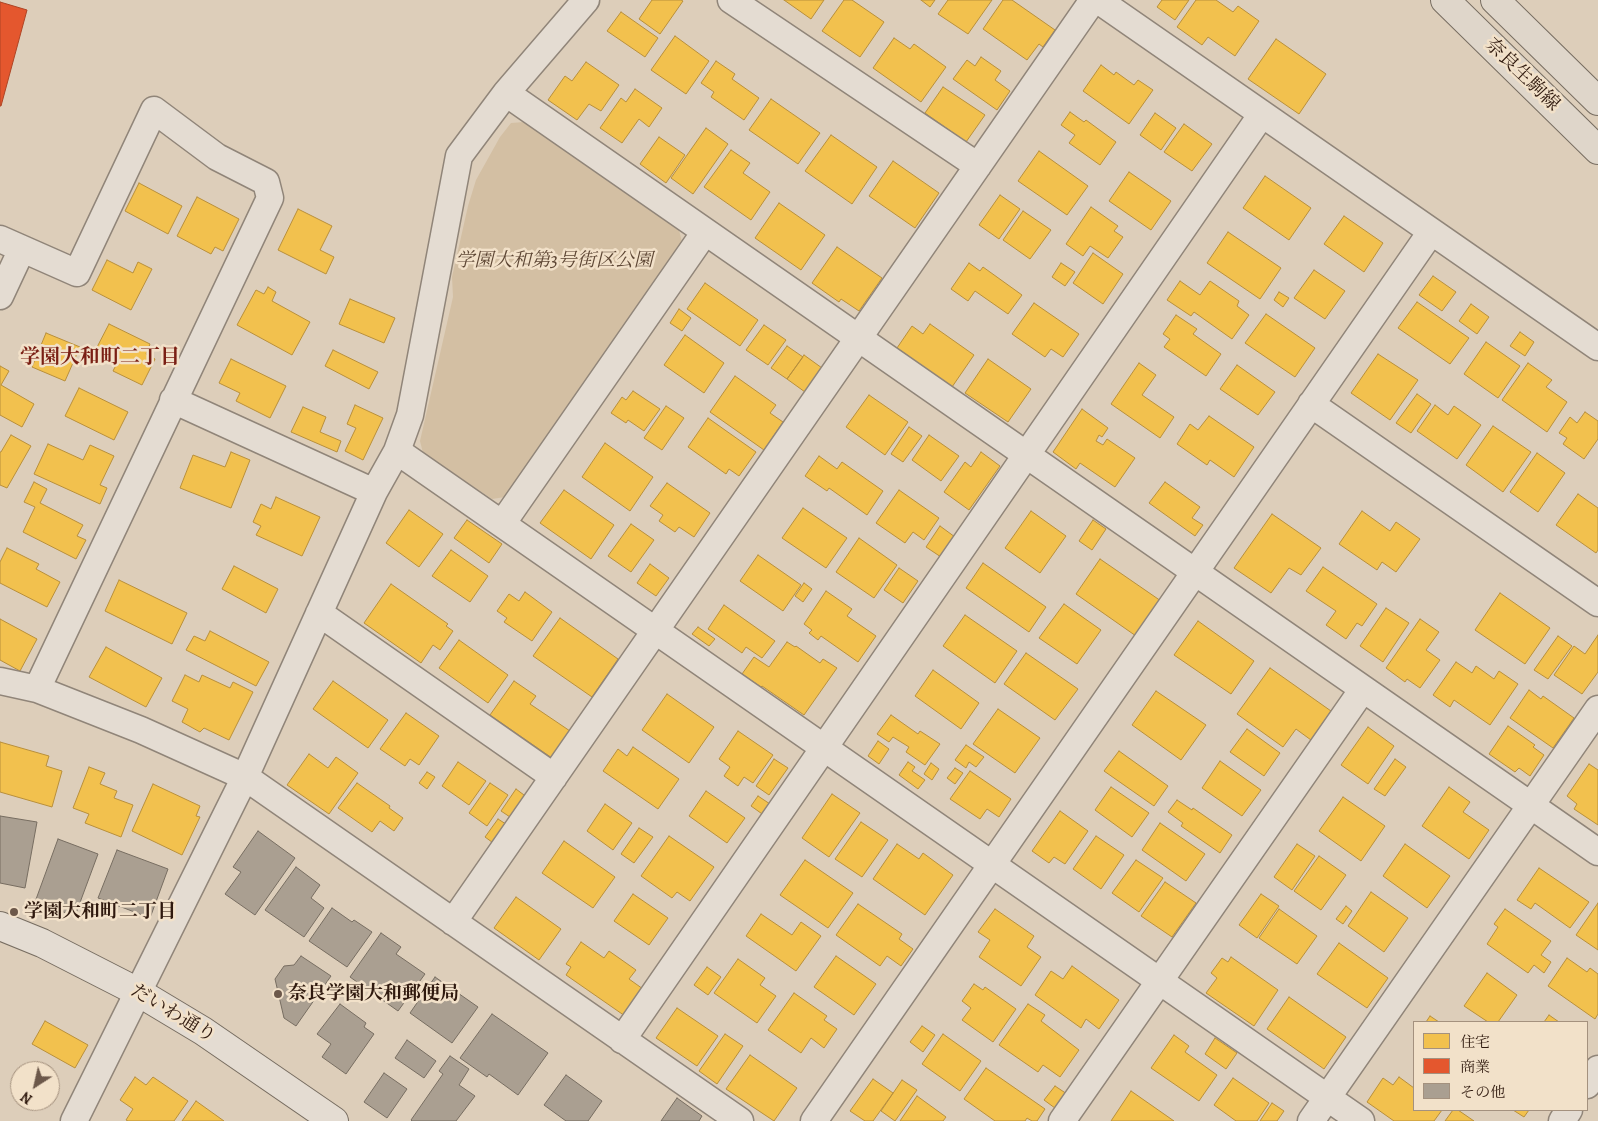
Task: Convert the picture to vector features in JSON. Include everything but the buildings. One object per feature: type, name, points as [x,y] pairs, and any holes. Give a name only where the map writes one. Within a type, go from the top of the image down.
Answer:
[{"type":"main road","name":"奈良生駒線","points":[[1445,0],[1598,150]]},
{"type":"main road","name":"奈良生駒線","points":[[1495,0],[1598,101]]},
{"type":"street","points":[[74,1121],[245,777],[374,492],[397,451],[410,415],[459,156],[506,93],[586,0]]},
{"type":"street","points":[[731,0],[978,166]]},
{"type":"street","points":[[453,922],[1093,0]]},
{"type":"street","points":[[1098,0],[1598,347]]},
{"type":"street","points":[[506,93],[1598,852]]},
{"type":"street","points":[[0,296],[11,244],[77,273],[154,110],[216,157],[266,182],[270,198],[37,689]]},
{"type":"street","points":[[622,1040],[1262,114]]},
{"type":"street","points":[[502,524],[705,232]]},
{"type":"street","points":[[814,1121],[1431,232]]},
{"type":"street","points":[[173,400],[374,492]]},
{"type":"street","points":[[1312,404],[1598,603]]},
{"type":"street","points":[[397,451],[1361,1121]]},
{"type":"street","points":[[319,613],[554,777]]},
{"type":"street","points":[[0,681],[37,689],[141,730],[245,777],[740,1121]]},
{"type":"street","points":[[1062,1121],[1364,689]]},
{"type":"street","points":[[1311,1121],[1598,708]]},
{"type":"street","name":"だいわ通り","points":[[0,926],[42,943],[138,992],[203,1031],[334,1121]]},
{"type":"street","points":[[1588,1083],[1598,1068]]},
{"type":"green space","name":"学園大和第3号街区公園","points":[[524,122],[679,230],[682,242],[505,497],[492,499],[423,453],[420,441],[453,297],[452,277],[468,206],[476,180],[500,137],[511,123]]},
{"type":"place","name":"学園大和町二丁目","points":[[14,912]]},
{"type":"place","name":"奈良学園大和郵便局","points":[[278,994]]},
{"type":"district","name":"学園大和町二丁目","points":[[100,358]]}]
